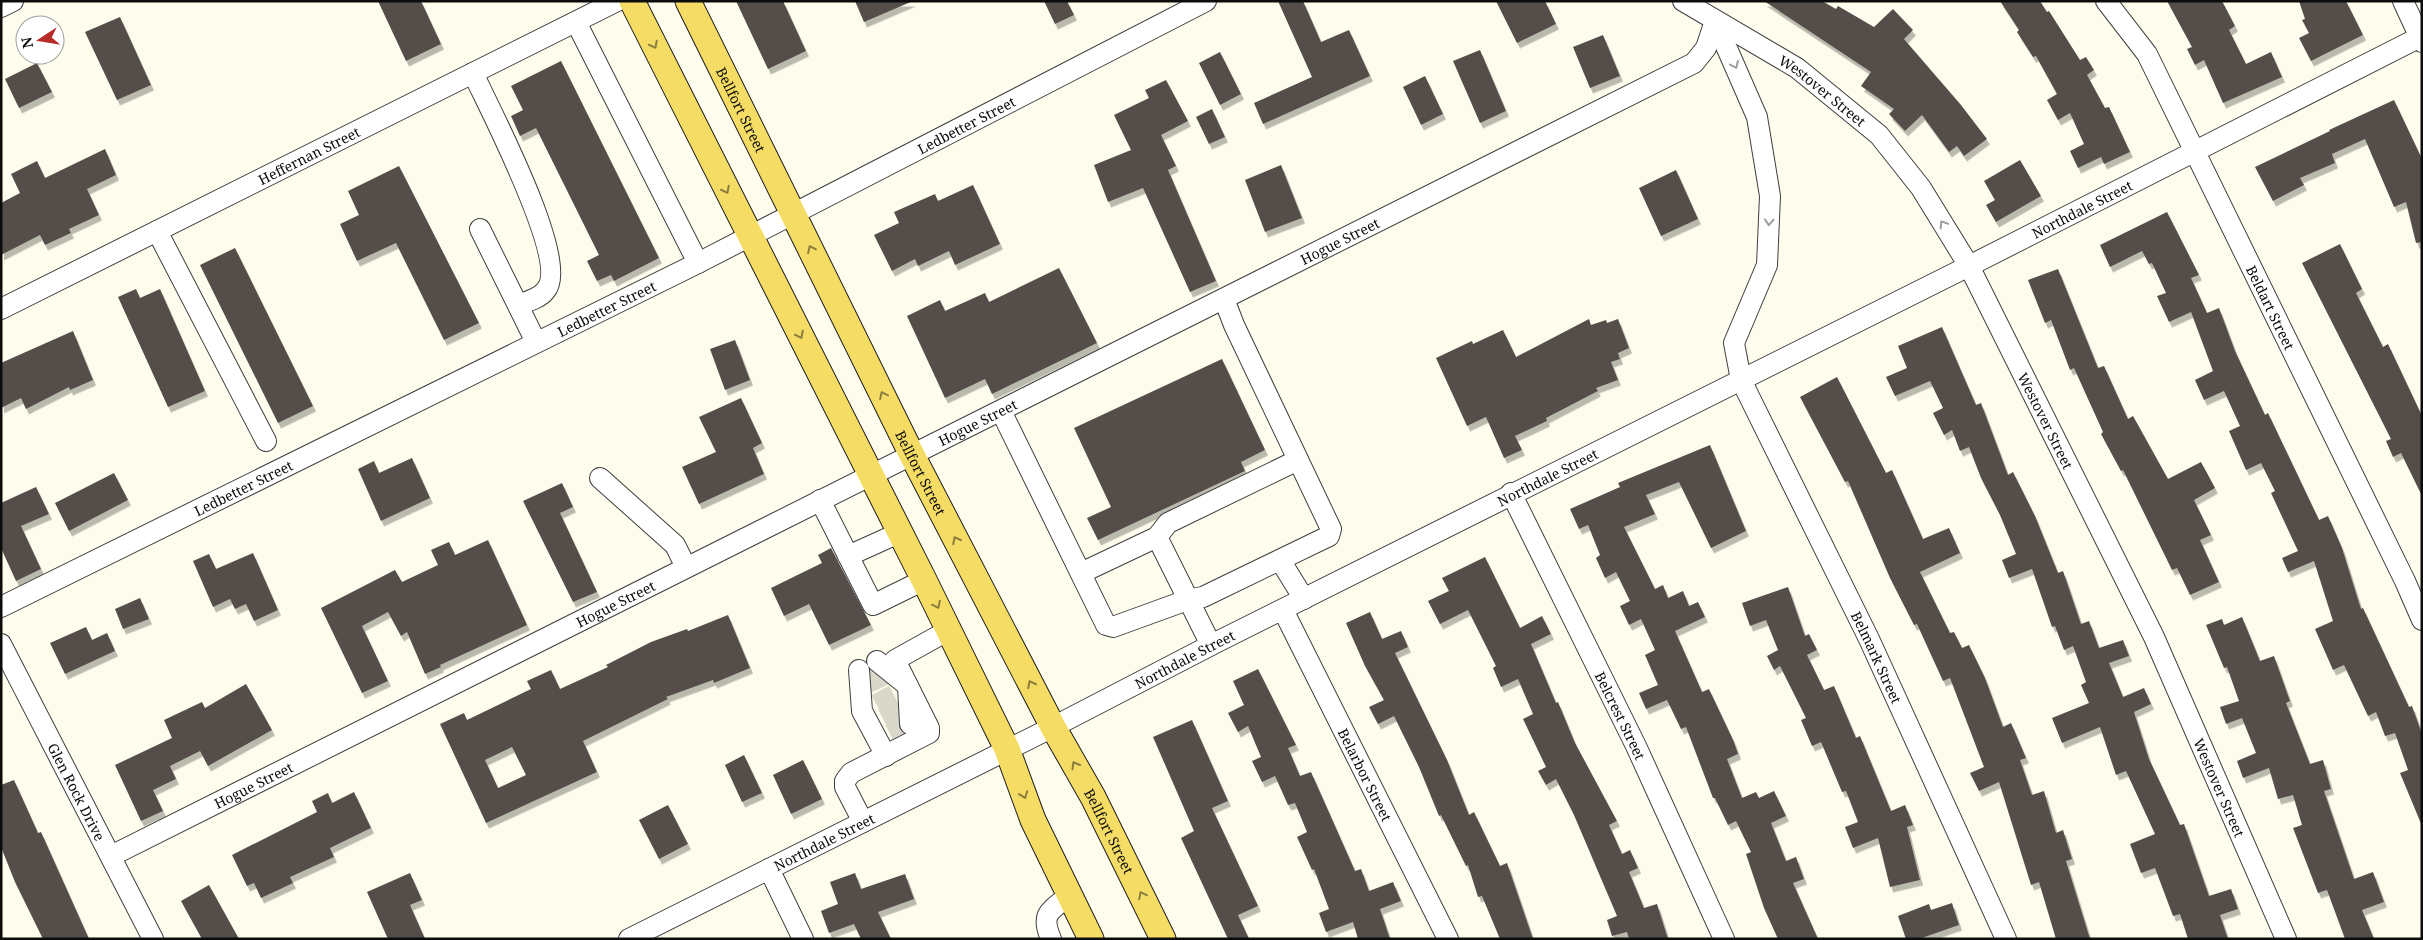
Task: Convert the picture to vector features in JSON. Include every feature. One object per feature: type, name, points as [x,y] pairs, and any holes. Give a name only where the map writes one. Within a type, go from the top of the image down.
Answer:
[{"type":"main road","points":[[632,1],[750,237],[873,475],[949,630],[1007,749],[1033,820],[1091,939]]},
{"type":"main road","name":"Bellfort Street","points":[[688,1],[912,455],[1053,727],[1093,797],[1163,939]]},
{"type":"street","points":[[1,7],[13,1]]},
{"type":"street","name":"Heffernan Street","points":[[1,309],[617,1]]},
{"type":"street","name":"Ledbetter Street","points":[[1,607],[750,237],[1038,86],[1206,1]]},
{"type":"street","name":"Westover Street","points":[[1683,1],[1797,68],[1879,135],[1921,188],[1969,266],[2154,637],[2286,939]]},
{"type":"street","name":"Beldart Street","points":[[2106,1],[2147,54],[2405,581],[2422,620]]},
{"type":"street","points":[[2403,1],[2421,38]]},
{"type":"street","points":[[1715,21],[1756,116],[1770,196],[1767,265],[1734,343],[1741,380]]},
{"type":"street","name":"Hogue Street","points":[[111,856],[820,500],[1001,412],[1694,63],[1706,48],[1715,21]]},
{"type":"street","points":[[576,22],[698,263]]},
{"type":"street","name":"Northdale Street","points":[[629,939],[1053,727],[1511,493],[1969,266],[2194,150],[2421,38]]},
{"type":"street","points":[[473,73],[533,202],[548,251],[550,278],[545,292],[518,305]]},
{"type":"street","points":[[480,228],[536,342]]},
{"type":"street","points":[[157,231],[266,441]]},
{"type":"street","points":[[1001,412],[1106,625],[1113,627],[1190,599],[1203,597],[1329,536],[1332,529],[1234,324],[1224,299]]},
{"type":"street","name":"Belmark Street","points":[[1741,380],[1868,639],[2006,939]]},
{"type":"street","points":[[1081,573],[1157,537],[1168,523],[1298,460]]},
{"type":"street","points":[[600,478],[675,545],[686,567]]},
{"type":"street","name":"Belcrest Street","points":[[1511,493],[1636,746],[1724,939]]},
{"type":"street","points":[[820,500],[873,605],[924,580]]},
{"type":"street","points":[[848,556],[901,532]]},
{"type":"street","points":[[1157,537],[1190,599],[1211,645]]},
{"type":"street","points":[[1280,560],[1304,599]]},
{"type":"street","name":"Belarbor Street","points":[[1283,610],[1448,939]]},
{"type":"street","points":[[904,703],[895,660],[949,630]]},
{"type":"street","name":"Glen Rock Drive","points":[[1,644],[153,939]]},
{"type":"street","points":[[863,822],[845,787],[845,782],[851,773],[929,733],[904,703],[881,668]]},
{"type":"street","points":[[862,677],[877,717],[886,756]]},
{"type":"street","points":[[769,868],[803,939]]},
{"type":"street","points":[[1051,939],[1044,924],[1047,913],[1070,895]]},
{"type":"building","points":[[378,1],[421,1],[441,44],[406,61]]},
{"type":"building","points":[[736,1],[783,1],[806,51],[768,69]]},
{"type":"building","points":[[855,1],[913,1],[864,22]]},
{"type":"building","points":[[1044,1],[1067,1],[1074,15],[1055,24]]},
{"type":"building","points":[[1278,1],[1303,1],[1321,42],[1349,30],[1370,76],[1263,124],[1254,103],[1312,77]]},
{"type":"building","points":[[1496,1],[1545,1],[1556,24],[1517,43]]},
{"type":"building","points":[[1764,1],[1822,1],[1836,9],[1838,6],[1874,27],[1893,9],[1913,30],[1904,39],[1961,105],[1987,139],[1964,156],[1957,146],[1949,152],[1922,115],[1905,131],[1889,114],[1894,109],[1861,86],[1871,72]]},
{"type":"building","points":[[2000,1],[2040,1],[2047,12],[2049,11],[2080,60],[2086,57],[2094,70],[2087,75],[2105,108],[2109,107],[2130,152],[2104,164],[2101,157],[2078,168],[2070,151],[2084,144],[2070,113],[2058,120],[2047,100],[2057,94],[2036,56],[2033,57],[2017,32],[2019,30]]},
{"type":"building","points":[[2167,1],[2222,1],[2235,26],[2229,30],[2246,64],[2271,52],[2282,77],[2223,103],[2204,60],[2195,65],[2187,49],[2192,47]]},
{"type":"building","points":[[2299,1],[2346,1],[2363,35],[2311,61],[2299,38],[2309,33],[2302,20],[2305,19]]},
{"type":"building","points":[[120,17],[151,85],[117,100],[85,32]]},
{"type":"building","points":[[1603,35],[1620,76],[1590,88],[1573,47]]},
{"type":"building","points":[[1480,50],[1506,111],[1480,123],[1453,61]]},
{"type":"building","points":[[1220,52],[1241,94],[1220,105],[1199,63]]},
{"type":"building","points":[[561,61],[659,258],[614,281],[611,275],[597,281],[587,261],[599,255],[536,128],[520,136],[511,116],[523,110],[511,86]]},
{"type":"building","points":[[33,65],[38,65],[52,92],[19,108],[5,79]]},
{"type":"building","points":[[1425,76],[1443,114],[1421,125],[1403,87]]},
{"type":"building","points":[[1166,80],[1188,121],[1161,135],[1176,166],[1168,170],[1216,281],[1190,292],[1143,188],[1108,202],[1094,165],[1131,150],[1114,115],[1149,98],[1145,90]]},
{"type":"building","points":[[2394,100],[2422,159],[2422,242],[2416,243],[2406,202],[2394,207],[2365,139],[2332,154],[2335,163],[2300,178],[2304,185],[2273,201],[2255,167]]},
{"type":"building","points":[[1212,109],[1225,137],[1209,144],[1196,117]]},
{"type":"building","points":[[105,149],[116,175],[87,189],[99,215],[69,229],[71,233],[45,245],[40,235],[1,255],[1,203],[20,193],[11,174],[37,161],[45,178]]},
{"type":"building","points":[[2020,160],[2041,196],[1996,222],[1986,205],[1995,200],[1984,181]]},
{"type":"building","points":[[1281,165],[1302,218],[1265,232],[1245,180]]},
{"type":"building","points":[[399,166],[479,323],[444,340],[396,243],[357,261],[340,224],[359,215],[348,191]]},
{"type":"building","points":[[1676,170],[1698,219],[1661,236],[1639,188]]},
{"type":"building","points":[[973,185],[1000,244],[955,265],[949,251],[918,266],[915,259],[892,271],[874,235],[899,223],[894,212],[935,194],[938,201]]},
{"type":"building","points":[[2167,212],[2199,275],[2191,278],[2207,313],[2219,308],[2235,351],[2265,415],[2268,413],[2319,520],[2328,516],[2342,548],[2361,609],[2363,608],[2409,707],[2412,706],[2422,734],[2422,826],[2400,773],[2408,770],[2395,733],[2385,736],[2376,712],[2368,716],[2344,665],[2333,670],[2315,629],[2333,621],[2314,561],[2288,572],[2282,558],[2298,551],[2271,493],[2275,491],[2261,463],[2246,470],[2229,431],[2240,426],[2224,391],[2204,400],[2195,380],[2213,371],[2191,312],[2169,322],[2157,296],[2166,293],[2152,263],[2149,264],[2142,251],[2110,267],[2100,245]]},
{"type":"building","points":[[2340,244],[2362,289],[2356,293],[2383,347],[2388,344],[2422,416],[2422,496],[2401,453],[2393,457],[2386,441],[2391,439],[2302,263]]},
{"type":"building","points":[[235,248],[313,406],[278,423],[200,265]]},
{"type":"building","points":[[1059,268],[1097,343],[992,394],[985,379],[945,398],[907,316],[940,300],[945,311],[985,293],[989,302]]},
{"type":"building","points":[[2058,269],[2098,368],[2104,366],[2128,419],[2133,416],[2168,479],[2201,462],[2215,488],[2194,500],[2211,535],[2200,540],[2219,582],[2190,595],[2177,568],[2172,570],[2123,470],[2121,471],[2101,434],[2103,432],[2074,368],[2070,370],[2051,320],[2045,323],[2028,280]]},
{"type":"building","points":[[136,289],[140,298],[160,289],[205,391],[168,407],[118,297]]},
{"type":"building","points":[[1589,319],[1591,325],[1606,320],[1607,323],[1618,319],[1629,348],[1618,353],[1620,359],[1611,362],[1618,380],[1596,388],[1598,391],[1546,418],[1547,421],[1515,436],[1522,450],[1504,458],[1486,417],[1467,426],[1436,358],[1472,341],[1473,344],[1503,330],[1516,357]]},
{"type":"building","points":[[1942,327],[1976,405],[1981,403],[2008,475],[2013,472],[2035,516],[2058,573],[2063,571],[2081,624],[2089,621],[2099,648],[2123,640],[2129,656],[2109,663],[2123,697],[2144,688],[2151,704],[2134,712],[2149,759],[2180,825],[2184,824],[2209,896],[2231,889],[2238,909],[2220,915],[2228,939],[2188,939],[2180,914],[2173,916],[2155,868],[2141,873],[2130,844],[2155,834],[2126,771],[2116,775],[2100,727],[2062,743],[2052,718],[2089,703],[2081,685],[2086,682],[2073,646],[2064,650],[2055,626],[2052,627],[2032,569],[2009,578],[2002,560],[2016,554],[1969,447],[1960,451],[1952,430],[1944,435],[1933,413],[1943,408],[1930,381],[1895,396],[1886,377],[1907,368],[1898,346]]},
{"type":"building","points":[[73,331],[93,380],[70,390],[69,387],[26,409],[21,398],[1,408],[1,363]]},
{"type":"building","points":[[735,340],[750,380],[725,390],[710,349]]},
{"type":"building","points":[[1222,359],[1265,450],[1241,462],[1245,471],[1098,540],[1087,518],[1111,507],[1074,428]]},
{"type":"building","points":[[1837,377],[1886,473],[1892,470],[1923,539],[1949,528],[1960,553],[1920,572],[1950,633],[1954,632],[1962,648],[1969,645],[1985,678],[2003,727],[2011,723],[2026,758],[2020,760],[2032,795],[2044,791],[2056,833],[2063,830],[2072,859],[2066,861],[2090,939],[2056,939],[2039,882],[2031,885],[1999,782],[1979,791],[1970,773],[1984,767],[1950,678],[1943,681],[1917,624],[1914,625],[1890,578],[1848,481],[1845,482],[1800,397]]},
{"type":"building","points":[[741,398],[762,443],[753,448],[764,474],[699,504],[682,467],[716,452],[699,417]]},
{"type":"building","points":[[1710,445],[1746,531],[1711,548],[1679,482],[1646,495],[1655,514],[1624,527],[1655,589],[1663,585],[1668,598],[1683,591],[1689,606],[1698,602],[1705,617],[1675,631],[1702,692],[1709,689],[1734,742],[1738,754],[1727,759],[1742,798],[1756,792],[1759,798],[1774,791],[1786,816],[1771,823],[1786,861],[1796,857],[1804,879],[1793,883],[1818,939],[1778,939],[1764,908],[1746,854],[1751,852],[1736,821],[1728,825],[1715,798],[1713,798],[1686,727],[1681,729],[1667,700],[1646,709],[1639,693],[1658,685],[1645,655],[1655,650],[1641,619],[1629,625],[1620,606],[1630,601],[1616,572],[1605,578],[1596,558],[1600,555],[1588,525],[1579,529],[1570,509],[1620,487],[1618,483]]},
{"type":"building","points":[[412,458],[430,498],[381,521],[358,469],[374,461],[379,473]]},
{"type":"building","points":[[114,473],[128,500],[69,531],[55,503]]},
{"type":"building","points":[[562,483],[573,507],[560,513],[597,592],[573,602],[523,501]]},
{"type":"building","points":[[36,487],[49,514],[21,526],[41,569],[16,581],[1,548],[1,503]]},
{"type":"building","points":[[488,540],[527,625],[440,665],[441,667],[425,674],[407,632],[401,636],[388,612],[362,626],[388,681],[362,693],[321,608],[395,570],[402,582],[438,565],[431,550],[449,542],[455,555]]},
{"type":"building","points":[[831,548],[871,625],[829,645],[809,604],[784,616],[771,588],[822,563],[818,555]]},
{"type":"building","points":[[253,553],[278,610],[254,621],[246,604],[235,609],[230,599],[213,607],[193,561],[209,554],[216,569]]},
{"type":"building","points":[[1485,557],[1520,628],[1542,616],[1551,634],[1531,644],[1575,743],[1617,821],[1609,825],[1622,854],[1630,850],[1638,868],[1629,872],[1644,908],[1657,904],[1668,939],[1629,939],[1627,932],[1612,936],[1607,920],[1617,916],[1574,815],[1556,779],[1546,785],[1538,771],[1546,767],[1523,719],[1533,714],[1518,679],[1501,687],[1493,668],[1496,666],[1468,610],[1440,624],[1428,601],[1449,591],[1442,578]]},
{"type":"building","points":[[1788,587],[1805,636],[1809,634],[1817,650],[1807,655],[1824,690],[1834,686],[1856,738],[1860,736],[1891,811],[1905,805],[1913,825],[1907,827],[1920,880],[1890,887],[1878,838],[1853,848],[1845,827],[1858,822],[1846,791],[1842,792],[1821,742],[1812,746],[1801,720],[1806,718],[1780,666],[1774,670],[1767,656],[1778,650],[1766,620],[1750,626],[1742,603]]},
{"type":"building","points":[[140,598],[149,619],[123,629],[115,609]]},
{"type":"building","points":[[1370,612],[1382,639],[1401,631],[1408,647],[1395,653],[1447,760],[1469,815],[1474,812],[1500,866],[1507,863],[1533,939],[1500,939],[1482,896],[1478,897],[1468,865],[1466,866],[1441,815],[1439,816],[1419,767],[1394,716],[1378,724],[1369,707],[1384,700],[1365,666],[1346,623]]},
{"type":"building","points":[[728,615],[750,668],[714,683],[713,680],[666,697],[668,699],[583,741],[597,772],[486,823],[440,724],[464,713],[467,720],[531,689],[527,681],[551,670],[560,689],[608,667],[606,665],[651,642],[687,629],[688,631]],"holes":[[[512,747],[526,775],[498,788],[485,760]]]},
{"type":"building","points":[[2242,617],[2260,661],[2274,656],[2290,701],[2286,703],[2310,764],[2323,760],[2331,789],[2324,791],[2354,879],[2373,872],[2384,902],[2362,910],[2374,939],[2345,939],[2327,890],[2318,893],[2293,828],[2302,825],[2293,795],[2278,799],[2269,768],[2243,778],[2237,761],[2256,753],[2242,718],[2226,724],[2220,707],[2239,701],[2227,667],[2224,668],[2206,625],[2222,619],[2224,625]]},
{"type":"building","points":[[86,627],[92,640],[107,633],[115,651],[65,674],[50,643]]},
{"type":"building","points":[[1258,669],[1296,745],[1288,748],[1300,776],[1311,772],[1355,871],[1361,869],[1369,891],[1393,882],[1401,901],[1380,909],[1390,939],[1358,939],[1353,922],[1326,932],[1319,913],[1329,909],[1314,869],[1312,870],[1297,837],[1307,832],[1295,803],[1288,805],[1275,776],[1262,782],[1252,761],[1261,757],[1248,726],[1238,732],[1228,713],[1244,705],[1233,681]]},
{"type":"building","points":[[246,684],[272,730],[208,766],[200,751],[170,766],[176,779],[153,790],[163,811],[141,821],[115,765],[172,738],[164,720],[202,702],[205,708]]},
{"type":"building","points":[[1192,720],[1228,801],[1212,808],[1258,906],[1238,915],[1249,939],[1228,939],[1181,838],[1194,831],[1153,737]]},
{"type":"building","points":[[744,755],[762,793],[742,802],[725,765]]},
{"type":"building","points":[[803,760],[822,799],[791,814],[773,775]]},
{"type":"building","points":[[14,780],[38,833],[41,832],[89,939],[43,939],[15,882],[1,847],[1,785]]},
{"type":"building","points":[[354,792],[371,828],[330,848],[334,857],[290,877],[293,883],[261,898],[254,883],[247,886],[232,855],[317,812],[312,801],[328,793],[332,803]]},
{"type":"building","points":[[668,805],[688,844],[659,859],[639,820]]},
{"type":"building","points":[[410,873],[422,900],[410,905],[425,939],[388,939],[367,892]]},
{"type":"building","points":[[855,873],[861,889],[905,874],[914,899],[878,912],[891,939],[861,939],[854,924],[829,933],[821,911],[838,904],[830,882]]},
{"type":"building","points":[[209,885],[239,939],[202,939],[181,901]]},
{"type":"building","points":[[1952,903],[1959,925],[1919,939],[1906,939],[1898,916],[1929,904],[1931,910]]},
{"type":"tunnel","points":[[866,684],[885,675]]},
{"type":"tunnel","points":[[876,704],[895,694]]},
{"type":"tunnel","points":[[883,719],[901,710]]},
{"type":"tunnel","points":[[890,734],[910,724]]}]
